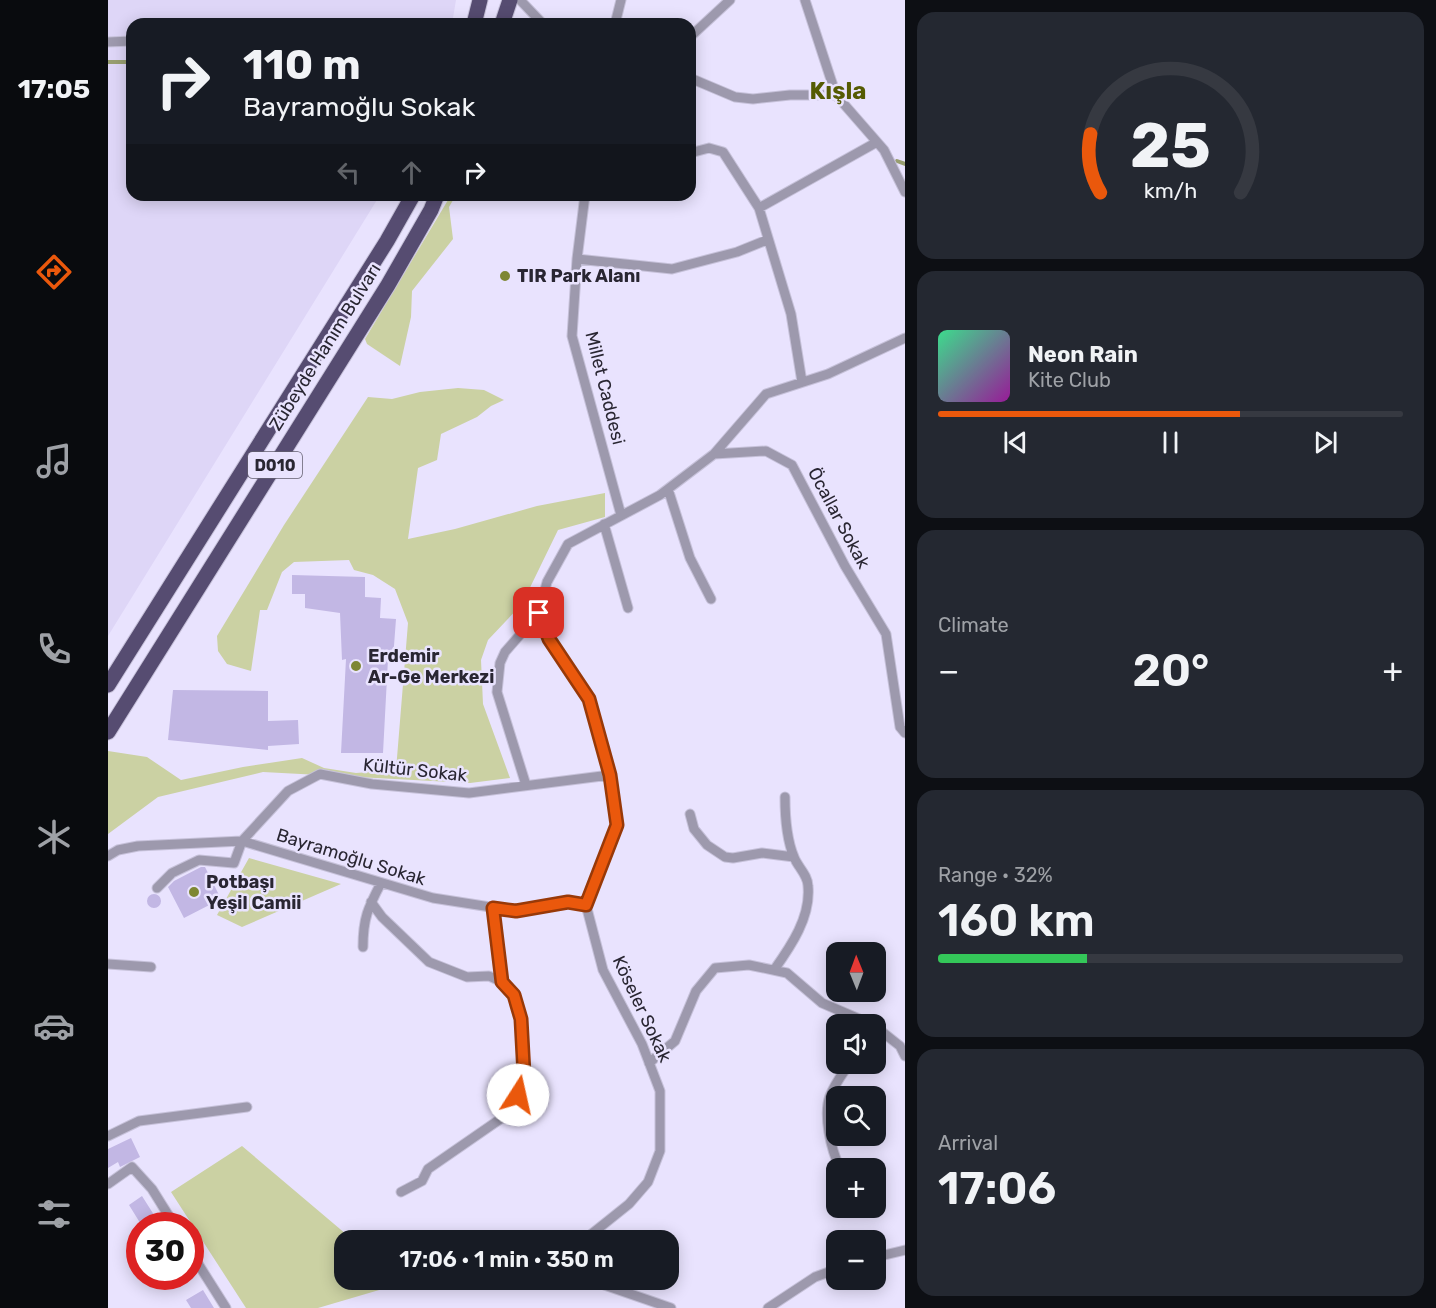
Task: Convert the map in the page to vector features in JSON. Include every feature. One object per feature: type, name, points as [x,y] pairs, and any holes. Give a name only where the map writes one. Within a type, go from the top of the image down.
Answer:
[{"type":"highway","points":[[476,18],[480,0]]},
{"type":"highway","points":[[504,18],[510,0]]},
{"type":"highway","name":"Zübeyde Hanım Bulvarı","points":[[108,685],[387,241],[410,201]]},
{"type":"highway","name":"Zübeyde Hanım Bulvarı","points":[[108,732],[388,285],[435,201]]},
{"type":"street","points":[[520,0],[537,18]]},
{"type":"street","points":[[616,18],[621,0]]},
{"type":"street","points":[[696,31],[730,0]]},
{"type":"street","points":[[805,0],[836,95],[884,150],[905,192]]},
{"type":"street","points":[[108,42],[126,41]]},
{"type":"street","points":[[696,81],[735,97],[753,99],[790,95],[836,95]]},
{"type":"street","points":[[759,208],[877,141]]},
{"type":"street","points":[[696,151],[709,148],[723,152],[759,208],[791,314],[802,382]]},
{"type":"street","name":"Millet Caddesi","points":[[584,201],[577,259],[572,336],[621,515]]},
{"type":"street","points":[[577,259],[672,269],[737,252],[767,240]]},
{"type":"street","points":[[526,785],[497,692],[500,663],[505,652],[539,613],[547,582],[568,544],[668,489],[714,454],[766,394],[828,374],[905,338]]},
{"type":"street","name":"Öcallar Sokak","points":[[714,454],[766,451],[792,465],[844,566],[886,634],[900,727],[905,733]]},
{"type":"street","points":[[668,489],[690,558],[711,599]]},
{"type":"street","points":[[604,525],[628,608]]},
{"type":"street","points":[[539,613],[549,639],[589,699],[610,775],[617,825],[586,905]]},
{"type":"street","name":"Kültür Sokak","points":[[157,888],[172,873],[199,860],[234,863],[242,841],[288,791],[320,774],[372,784],[469,793],[610,775]]},
{"type":"street","points":[[774,970],[794,942],[807,906],[809,883],[794,856],[786,823],[785,797]]},
{"type":"street","points":[[690,814],[694,830],[707,845],[725,857],[762,854],[794,856]]},
{"type":"street","name":"Bayramoğlu Sokak","points":[[108,855],[118,850],[138,846],[242,841],[433,898],[516,911],[568,902],[586,905]]},
{"type":"street","points":[[363,946],[363,925],[381,883]]},
{"type":"street","points":[[371,902],[382,917],[429,962],[467,977],[489,976],[502,982],[514,995],[521,1019],[524,1074],[518,1095],[509,1113],[428,1169],[422,1180],[401,1192]]},
{"type":"street","name":"Köseler Sokak","points":[[586,905],[603,970],[642,1044],[660,1091],[660,1151],[648,1182],[628,1204],[596,1230]]},
{"type":"street","points":[[493,908],[502,982]]},
{"type":"street","points":[[108,964],[151,968]]},
{"type":"street","points":[[649,1063],[675,1041],[696,991],[715,968],[749,965],[787,973],[822,1003],[845,1014]]},
{"type":"street","points":[[886,1036],[900,1046],[905,1056]]},
{"type":"street","points":[[836,1158],[828,1124],[829,1097],[843,1074]]},
{"type":"street","points":[[108,1136],[139,1121],[247,1107]]},
{"type":"street","points":[[108,1184],[132,1167],[152,1189],[166,1212]]},
{"type":"street","points":[[886,1255],[905,1250]]},
{"type":"street","points":[[204,1273],[226,1308]]},
{"type":"street","points":[[768,1308],[815,1277],[826,1273]]},
{"type":"street","points":[[619,1290],[671,1308]]},
{"type":"shaded area","points":[[108,0],[456,0],[453,18],[126,18],[126,201],[376,201],[108,636]]},
{"type":"green space","points":[[447,201],[452,201],[449,207],[453,239],[412,291],[411,317],[400,366],[367,344],[365,339]]},
{"type":"green space","points":[[458,388],[484,390],[504,400],[491,406],[477,417],[441,434],[437,460],[418,468],[408,539],[455,529],[537,506],[605,493],[605,517],[558,530],[522,604],[488,640],[481,660],[483,704],[510,778],[470,783],[263,772],[158,797],[108,834],[108,751],[147,757],[181,780],[302,758],[324,768],[356,773],[396,770],[408,623],[395,589],[373,575],[354,570],[349,560],[294,562],[282,572],[267,610],[260,610],[251,671],[227,664],[218,651],[217,636],[284,525],[368,397],[392,399],[420,392]]},
{"type":"green space","points":[[249,858],[341,884],[242,927],[217,915]]},
{"type":"green space","points":[[242,1146],[341,1230],[334,1230],[334,1290],[379,1290],[318,1308],[246,1308],[204,1243],[204,1212],[184,1212],[171,1192]]},
{"type":"building","name":"Erdemir Ar-Ge Merkezi","points":[[292,575],[365,577],[365,597],[381,598],[380,618],[396,619],[393,659],[388,659],[383,753],[341,753],[346,659],[342,660],[340,613],[305,608],[305,594],[292,594]]},
{"type":"building","points":[[173,690],[268,691],[268,721],[298,720],[299,744],[268,746],[268,750],[168,740]]},
{"type":"building","name":"Potbaşı Yeşil Camii","points":[[205,867],[221,899],[184,918],[168,887],[174,881]]},
{"type":"building","points":[[151,894],[157,894],[161,901],[157,908],[151,908],[147,904],[147,898]]},
{"type":"building","points":[[131,1138],[140,1157],[120,1167],[118,1162],[108,1168],[108,1149]]},
{"type":"building","points":[[142,1196],[152,1212],[133,1212],[129,1205]]},
{"type":"building","points":[[203,1290],[214,1308],[191,1308],[186,1300]]},
{"type":"waterway","points":[[108,62],[126,62]]},
{"type":"waterway","points":[[897,161],[905,164]]},
{"type":"place","name":"TIR Park Alanı","points":[[505,276]]},
{"type":"place","name":"Erdemir Ar-Ge Merkezi","points":[[356,666]]},
{"type":"place","name":"Potbaşı Yeşil Camii","points":[[194,892]]},
{"type":"district","name":"Kışla","points":[[838,91]]},
{"type":"route","points":[[518,1095],[524,1074],[521,1019],[514,995],[502,982],[493,908],[516,911],[568,902],[586,905],[617,825],[607,760],[589,699],[549,639],[539,613]]}]
